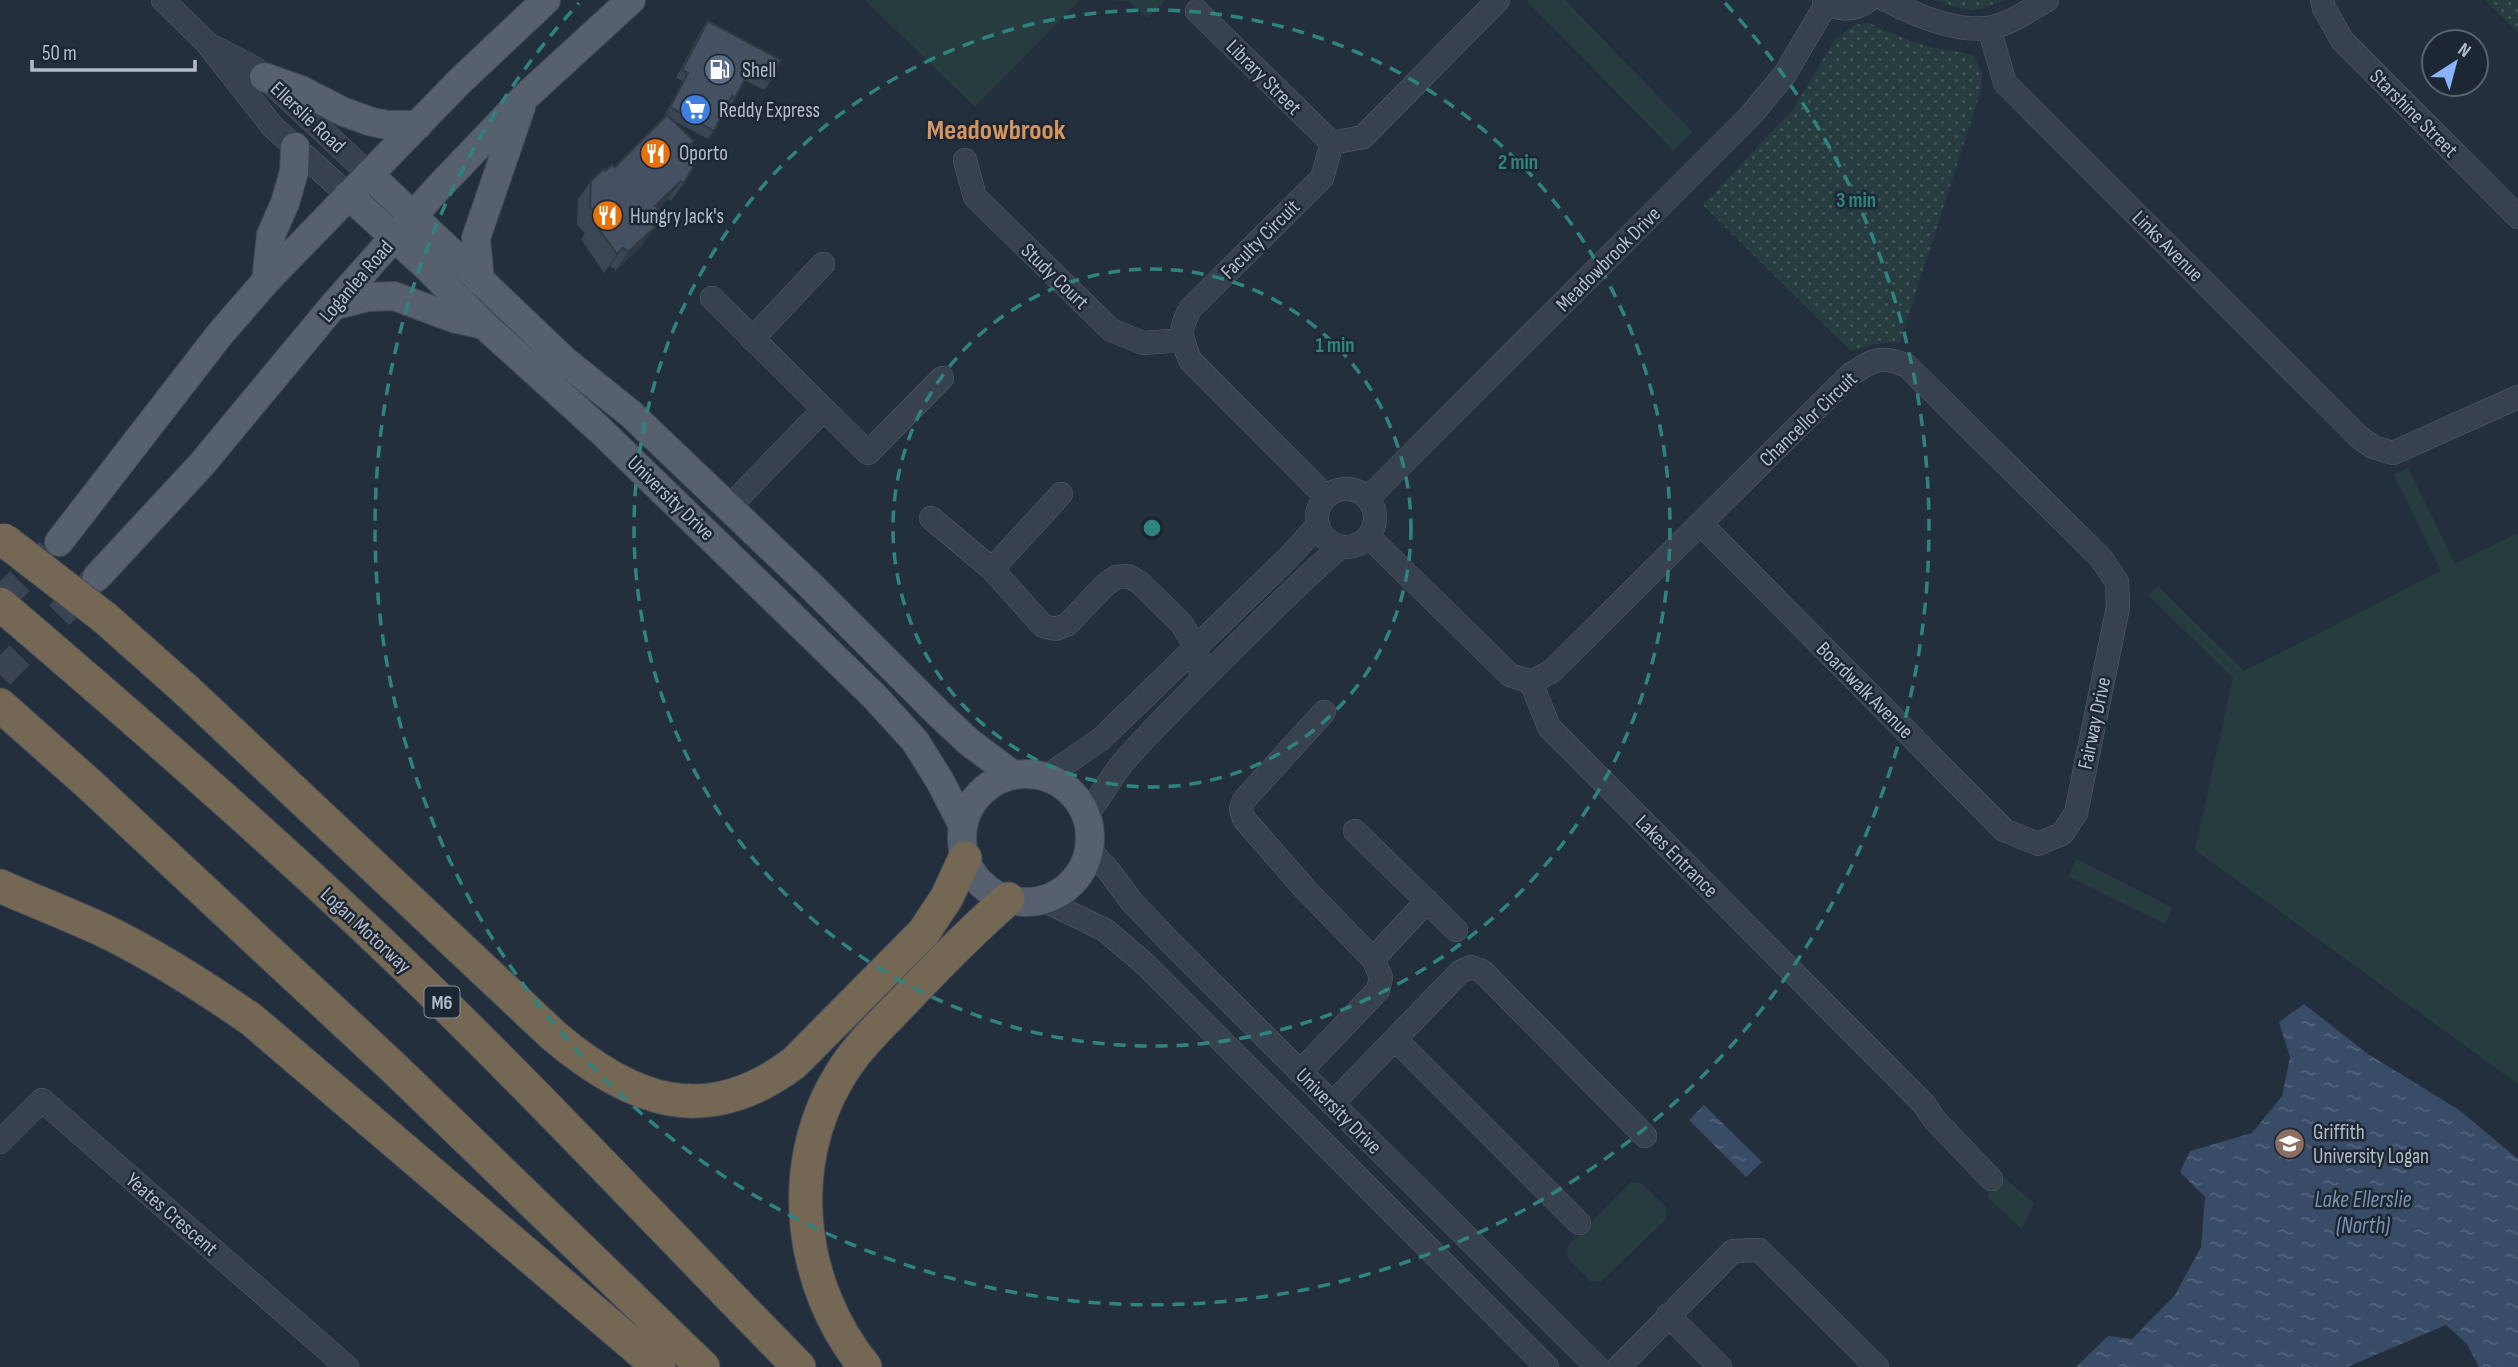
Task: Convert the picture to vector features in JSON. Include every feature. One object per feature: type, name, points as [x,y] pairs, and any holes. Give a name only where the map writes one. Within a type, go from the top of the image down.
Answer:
[{"type":"highway","points":[[2,539],[105,618],[185,689],[554,1036],[615,1081],[650,1095],[673,1100],[716,1099],[736,1095],[772,1079],[794,1063],[924,932],[947,897],[964,842]]},
{"type":"highway","name":"Logan Motorway","points":[[0,604],[285,853],[402,963],[556,1116],[799,1367]]},
{"type":"highway","points":[[5,710],[150,840],[385,1059],[703,1367]]},
{"type":"highway","points":[[0,886],[130,944],[197,982],[252,1020],[659,1367]]},
{"type":"highway","points":[[865,1367],[829,1311],[808,1245],[806,1178],[822,1110],[838,1078],[854,1055],[964,939],[1008,899]]},
{"type":"main road","points":[[58,542],[220,334],[266,281],[508,34],[546,0]]},
{"type":"main road","name":"Loganlea Road","points":[[97,577],[202,464],[333,306],[412,216],[524,98],[631,0]]},
{"type":"main road","points":[[264,77],[301,90],[344,112],[372,122],[418,125]]},
{"type":"main road","points":[[480,281],[476,237],[524,98]]},
{"type":"main road","points":[[266,281],[271,235],[285,203],[294,172],[295,147]]},
{"type":"main road","name":"University Drive","points":[[369,174],[565,361],[631,414],[969,742],[1013,775]]},
{"type":"main road","name":"University Drive","points":[[348,195],[484,325],[599,429],[874,696],[915,741],[940,781],[964,842]]},
{"type":"main road","points":[[333,306],[368,297],[394,296],[453,318],[484,325]]},
{"type":"main road","points":[[1013,775],[1046,777],[1063,786],[1076,799],[1086,816],[1089,832],[1089,849],[1083,866],[1073,881],[1043,900],[1025,902],[1008,899],[989,890],[975,876],[964,842],[969,808],[980,793],[995,781],[1013,775]]},
{"type":"street","name":"Ellerslie Road","points":[[163,0],[207,43],[272,126],[348,195]]},
{"type":"street","points":[[1332,143],[1363,137],[1498,0]]},
{"type":"street","name":"Meadowbrook Drive","points":[[1368,498],[1751,116],[1785,75],[1825,1],[1836,8],[1847,9],[1858,7],[1869,0]]},
{"type":"street","points":[[1886,0],[1957,27],[1989,29],[2019,17],[2047,0]]},
{"type":"street","name":"Starshine Street","points":[[2322,0],[2342,40],[2518,217]]},
{"type":"street","name":"Library Street","points":[[1197,11],[1332,143]]},
{"type":"street","name":"Links Avenue","points":[[1989,29],[2005,83],[2358,436],[2373,447],[2393,453],[2518,397]]},
{"type":"street","name":"Ellerslie Road","points":[[207,43],[256,69],[369,174]]},
{"type":"street","name":"Faculty Circuit","points":[[1182,340],[1181,326],[1190,309],[1322,178],[1332,143]]},
{"type":"street","name":"Study Court","points":[[965,160],[975,197],[1111,330],[1143,343],[1182,340]]},
{"type":"street","points":[[752,339],[824,264]]},
{"type":"street","points":[[712,298],[869,453],[942,378]]},
{"type":"street","points":[[1182,340],[1190,360],[1326,497]]},
{"type":"street","name":"Chancellor Circuit","points":[[1531,682],[1552,671],[1850,375],[1871,362],[1891,359],[1907,366],[2101,558],[2117,582]]},
{"type":"street","points":[[729,508],[823,410]]},
{"type":"street","points":[[1350,489],[1368,498],[1376,520],[1369,537],[1352,547],[1340,547],[1323,536],[1318,525],[1320,505],[1326,497],[1333,492],[1350,489]]},
{"type":"street","points":[[992,569],[1061,495]]},
{"type":"street","points":[[931,518],[992,569],[1043,626],[1056,629],[1068,624],[1116,577],[1128,576],[1139,582],[1181,623],[1196,647],[1202,680]]},
{"type":"street","name":"Boardwalk Avenue","points":[[1700,524],[2004,830],[2038,844]]},
{"type":"street","points":[[1046,777],[1101,739],[1290,556],[1318,525]]},
{"type":"street","points":[[1369,537],[1510,675],[1531,682]]},
{"type":"street","points":[[1086,816],[1128,757],[1202,680],[1340,547]]},
{"type":"street","name":"Fairway Drive","points":[[2038,844],[2062,834],[2076,813],[2118,607],[2117,582]]},
{"type":"street","name":"Lakes Entrance","points":[[1531,682],[1549,727],[1924,1104],[1934,1119],[1991,1178]]},
{"type":"street","points":[[1300,1072],[1378,990],[1381,977],[1373,959],[1305,889],[1244,819],[1241,809],[1244,800],[1324,712]]},
{"type":"street","points":[[1355,831],[1456,930]]},
{"type":"street","name":"University Drive","points":[[1089,849],[1132,902],[1171,943],[1597,1367]]},
{"type":"street","name":"University Drive","points":[[1043,900],[1105,930],[1145,964],[1546,1367]]},
{"type":"street","points":[[1373,959],[1427,901]]},
{"type":"street","points":[[1332,1104],[1460,972],[1471,967],[1482,971],[1645,1136]]},
{"type":"street","points":[[1395,1039],[1579,1223]]},
{"type":"street","name":"Yeates Crescent","points":[[0,1142],[42,1100],[347,1367]]},
{"type":"street","points":[[1619,1367],[1733,1251],[1759,1250],[1877,1367]]},
{"type":"street","points":[[1668,1315],[1720,1367]]},
{"type":"green space","points":[[865,0],[1080,0],[975,107]]},
{"type":"green space","points":[[1112,0],[1166,0],[1148,18],[1130,2]]},
{"type":"green space","points":[[1526,0],[1565,0],[1693,132],[1673,150]]},
{"type":"green space","points":[[1936,0],[2004,0],[1985,8],[1970,10]]},
{"type":"green space","points":[[2485,0],[2518,0],[2518,33]]},
{"type":"green space","points":[[1869,23],[1926,46],[1974,56],[1982,73],[1981,90],[1900,342],[1879,343],[1851,351],[1703,205],[1794,108],[1835,39],[1854,25]]},
{"type":"green space","points":[[2408,468],[2455,564],[2518,533],[2518,1084],[2195,850],[2233,678],[2148,595],[2158,586],[2244,671],[2441,571],[2394,475]]},
{"type":"green space","points":[[2077,859],[2173,908],[2165,924],[2068,876]]},
{"type":"green space","points":[[2000,1174],[2034,1203],[2022,1229],[1987,1197]]},
{"type":"green space","points":[[1631,1182],[1641,1183],[1666,1207],[1666,1219],[1601,1282],[1590,1281],[1567,1257],[1567,1247]]},
{"type":"water","name":"Lake Ellerslie (North)","points":[[2304,1004],[2368,1054],[2459,1110],[2518,1159],[2518,1367],[2479,1367],[2467,1344],[2446,1325],[2347,1367],[2076,1367],[2108,1336],[2132,1339],[2175,1295],[2201,1247],[2205,1197],[2180,1172],[2190,1151],[2252,1133],[2282,1096],[2290,1057],[2279,1022]]},
{"type":"water","points":[[1704,1105],[1762,1162],[1746,1177],[1689,1120]]},
{"type":"building","points":[[708,21],[781,60],[770,82],[749,72],[735,98],[732,96],[714,131],[670,107],[688,73],[682,70]]},
{"type":"building","points":[[667,115],[694,141],[690,144],[695,150],[687,158],[695,164],[684,183],[681,181],[655,206],[660,211],[651,221],[655,227],[628,252],[623,248],[617,254],[593,221],[599,216],[590,207],[591,181],[603,169],[605,171],[612,165],[615,167]]},
{"type":"tunnel","points":[[0,601],[50,551]]},
{"type":"tunnel","points":[[0,675],[93,581]]},
{"type":"place","name":"Shell","points":[[719,70]]},
{"type":"place","name":"Reddy Express","points":[[696,110]]},
{"type":"place","name":"Oporto","points":[[656,153]]},
{"type":"place","name":"Hungry Jack's","points":[[607,216]]},
{"type":"place","name":"Griffith University Logan","points":[[2290,1144]]},
{"type":"district","name":"Meadowbrook","points":[[996,129]]}]
